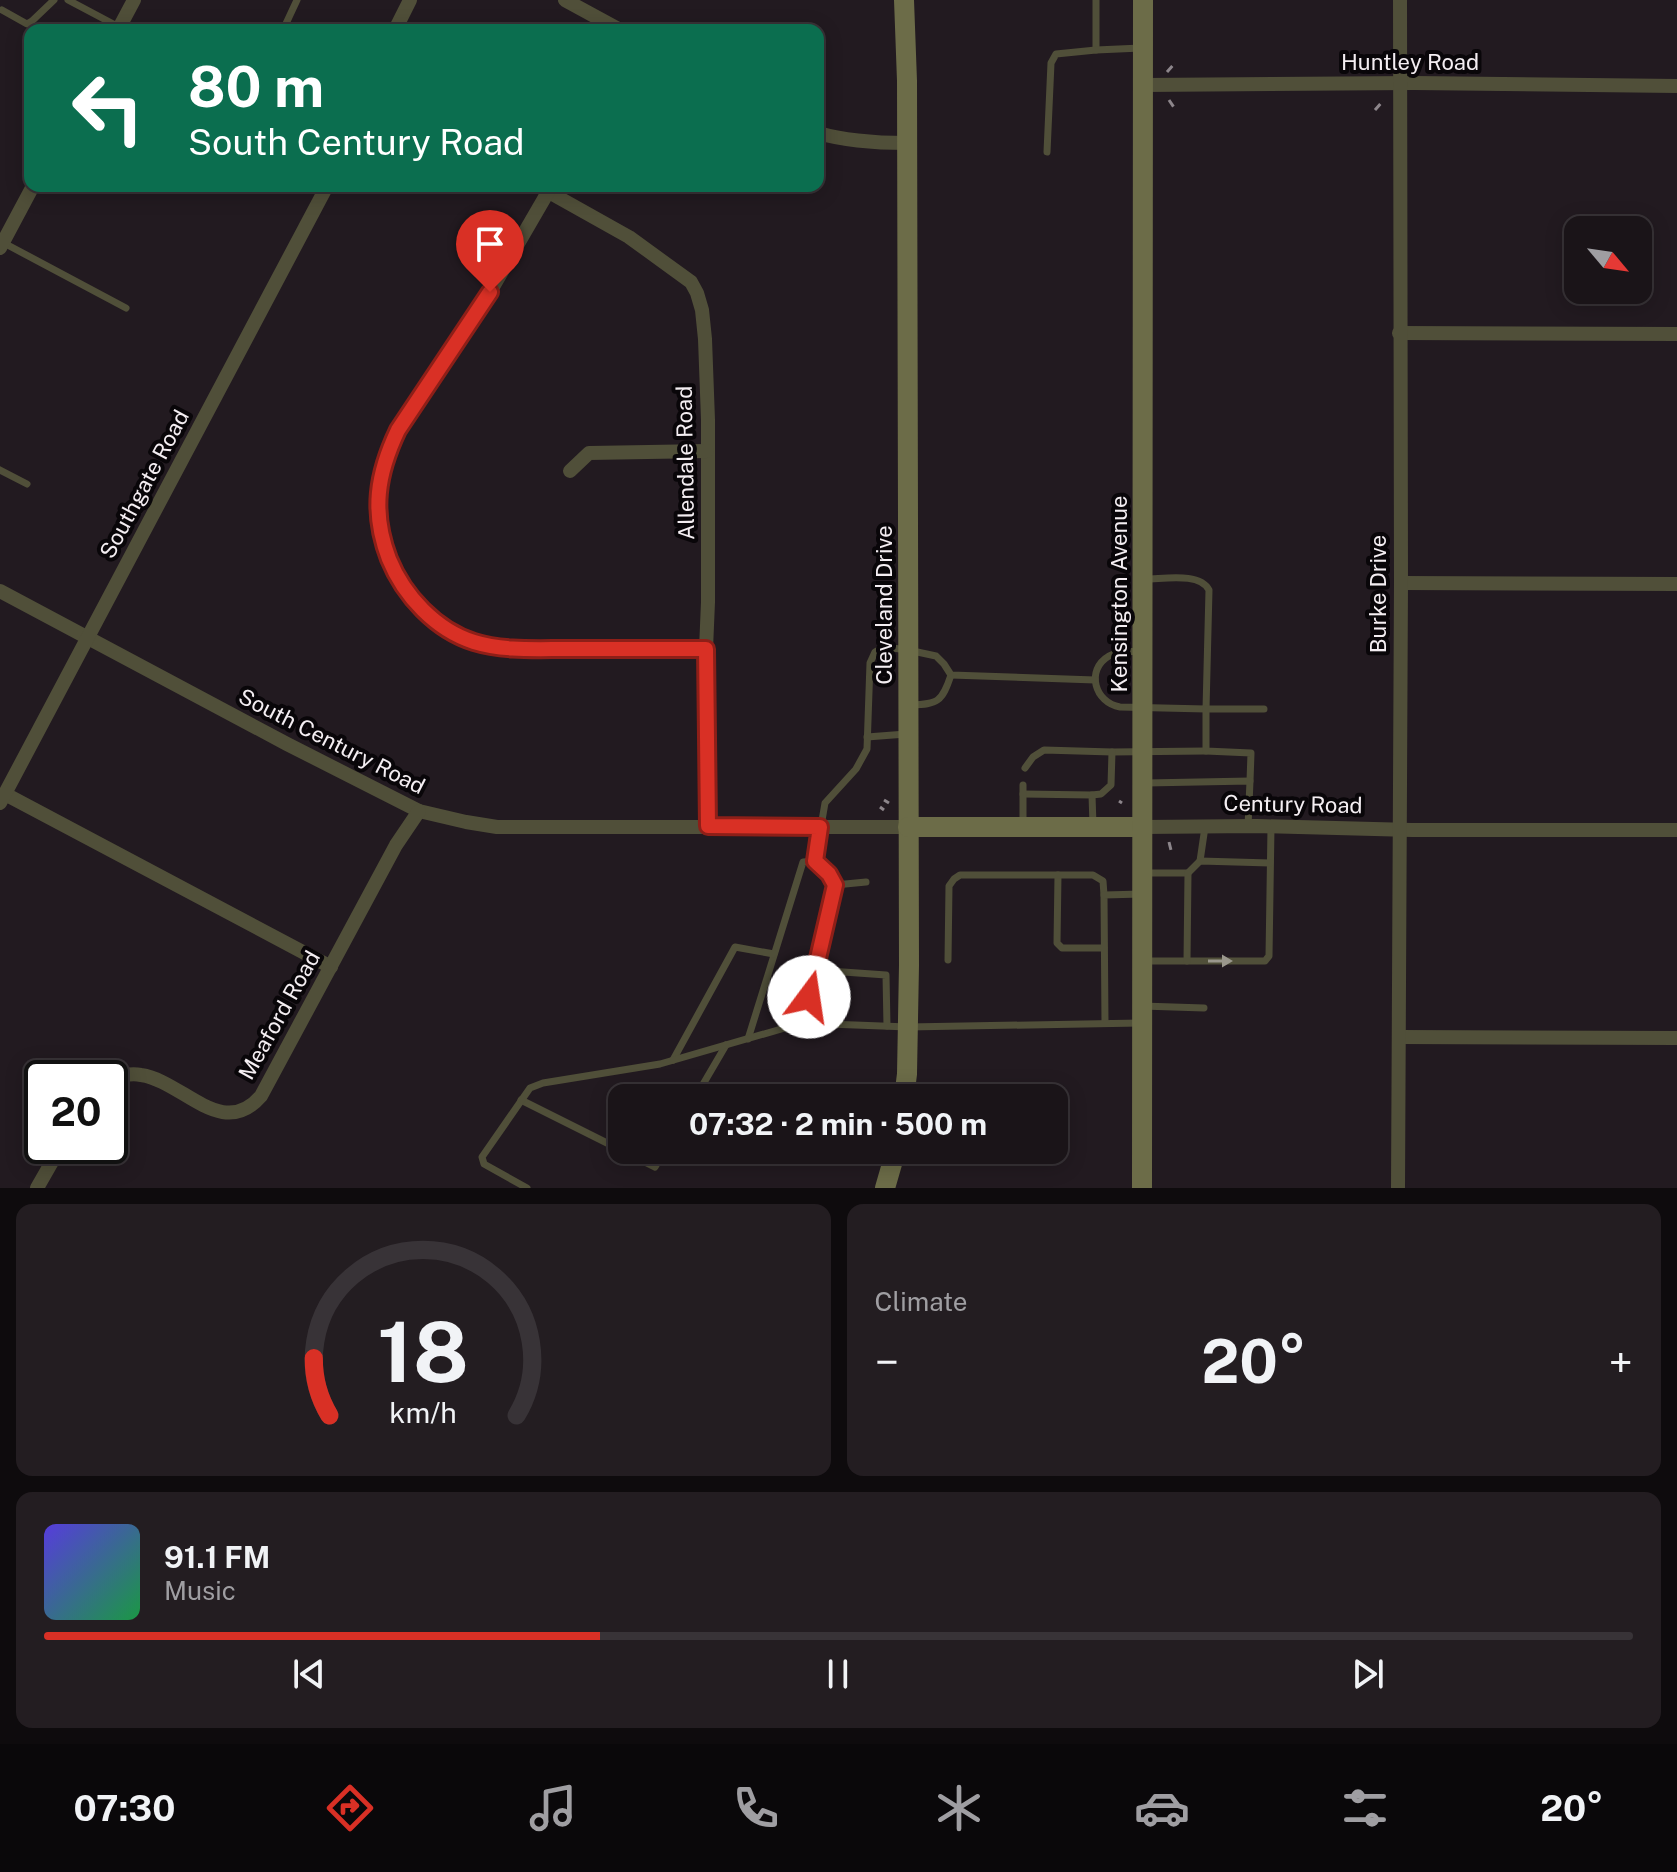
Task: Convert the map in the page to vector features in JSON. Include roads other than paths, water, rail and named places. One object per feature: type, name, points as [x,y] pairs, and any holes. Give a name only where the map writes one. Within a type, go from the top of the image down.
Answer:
[{"type":"street","points":[[121,24],[134,0]]},
{"type":"street","points":[[398,24],[410,0]]},
{"type":"street","points":[[565,0],[609,24]]},
{"type":"street","name":"Cleveland Drive","points":[[904,0],[908,650],[908,1027],[905,1084]]},
{"type":"street","name":"Kensington Avenue","points":[[1142,1188],[1143,0]]},
{"type":"street","name":"Burke Drive","points":[[1398,1188],[1400,0]]},
{"type":"street","name":"Huntley Road","points":[[1144,85],[1677,86]]},
{"type":"street","points":[[824,135],[907,143]]},
{"type":"street","points":[[1,244],[30,192]]},
{"type":"street","name":"Southgate Road","points":[[2,799],[324,192]]},
{"type":"street","points":[[541,192],[490,292],[398,430],[387,454],[380,477],[378,501],[385,548],[406,589],[422,609],[446,628],[473,642],[506,648],[706,649]]},
{"type":"street","name":"Allendale Road","points":[[548,192],[629,237],[691,282],[702,310],[707,451],[708,826]]},
{"type":"street","points":[[1399,333],[1677,334]]},
{"type":"street","points":[[570,471],[589,453],[707,451]]},
{"type":"street","points":[[1401,583],[1677,584]]},
{"type":"street","name":"South Century Road","points":[[0,591],[419,811],[497,827],[908,827]]},
{"type":"street","points":[[2,799],[331,967]]},
{"type":"street","name":"Meaford Road","points":[[128,1074],[152,1077],[218,1112],[231,1113],[255,1103],[396,845],[419,811]]},
{"type":"street","name":"Century Road","points":[[908,827],[1677,830]]},
{"type":"street","points":[[1399,1037],[1677,1038]]},
{"type":"street","points":[[37,1188],[51,1164]]},
{"type":"street","points":[[885,1188],[892,1164]]},
{"type":"lane","points":[[2,10],[27,24],[54,0]]},
{"type":"lane","points":[[68,0],[109,24]]},
{"type":"lane","points":[[286,24],[297,0]]},
{"type":"lane","points":[[1096,0],[1096,50]]},
{"type":"lane","points":[[1047,152],[1053,59],[1056,54],[1143,48]]},
{"type":"lane","points":[[1,244],[126,308]]},
{"type":"lane","points":[[0,470],[27,484]]},
{"type":"lane","points":[[1143,579],[1197,579],[1205,583],[1209,590],[1206,751]]},
{"type":"lane","points":[[815,861],[825,803],[856,769],[867,749],[870,663],[875,652],[884,647],[936,656],[951,675]]},
{"type":"lane","points":[[1143,651],[1120,652],[1108,657],[1098,668],[1095,680],[1099,695],[1108,704],[1143,708],[1264,709]]},
{"type":"lane","points":[[951,675],[1095,680]]},
{"type":"lane","points":[[908,705],[932,704],[946,689],[951,675]]},
{"type":"lane","points":[[867,737],[908,734]]},
{"type":"lane","points":[[1025,768],[1033,757],[1044,750],[1251,753],[1248,827]]},
{"type":"lane","points":[[1023,794],[1101,794],[1111,785],[1112,752]]},
{"type":"lane","points":[[1142,783],[1250,781]]},
{"type":"lane","points":[[1023,785],[1023,826]]},
{"type":"lane","points":[[1092,795],[1093,827]]},
{"type":"lane","points":[[1187,961],[1188,873],[1200,861],[1205,827]]},
{"type":"lane","points":[[1142,961],[1265,961],[1269,956],[1271,827]]},
{"type":"lane","points":[[748,1039],[803,862],[815,861],[829,874],[835,885],[802,1023]]},
{"type":"lane","points":[[1200,861],[1270,863]]},
{"type":"lane","points":[[1142,873],[1188,873]]},
{"type":"lane","points":[[948,960],[949,886],[960,875],[1093,875],[1103,881],[1105,1023]]},
{"type":"lane","points":[[1058,875],[1057,943],[1062,948],[1104,948]]},
{"type":"lane","points":[[835,885],[866,882]]},
{"type":"lane","points":[[1104,895],[1142,894]]},
{"type":"lane","points":[[673,1060],[735,947],[774,954]]},
{"type":"lane","points":[[815,970],[886,975],[887,1026]]},
{"type":"lane","points":[[527,1188],[484,1164],[482,1157],[530,1088],[543,1083],[673,1060],[802,1023],[908,1027],[1105,1023],[1142,1014],[1204,1008]]},
{"type":"lane","points":[[703,1084],[726,1045]]},
{"type":"lane","points":[[521,1100],[608,1144]]}]
